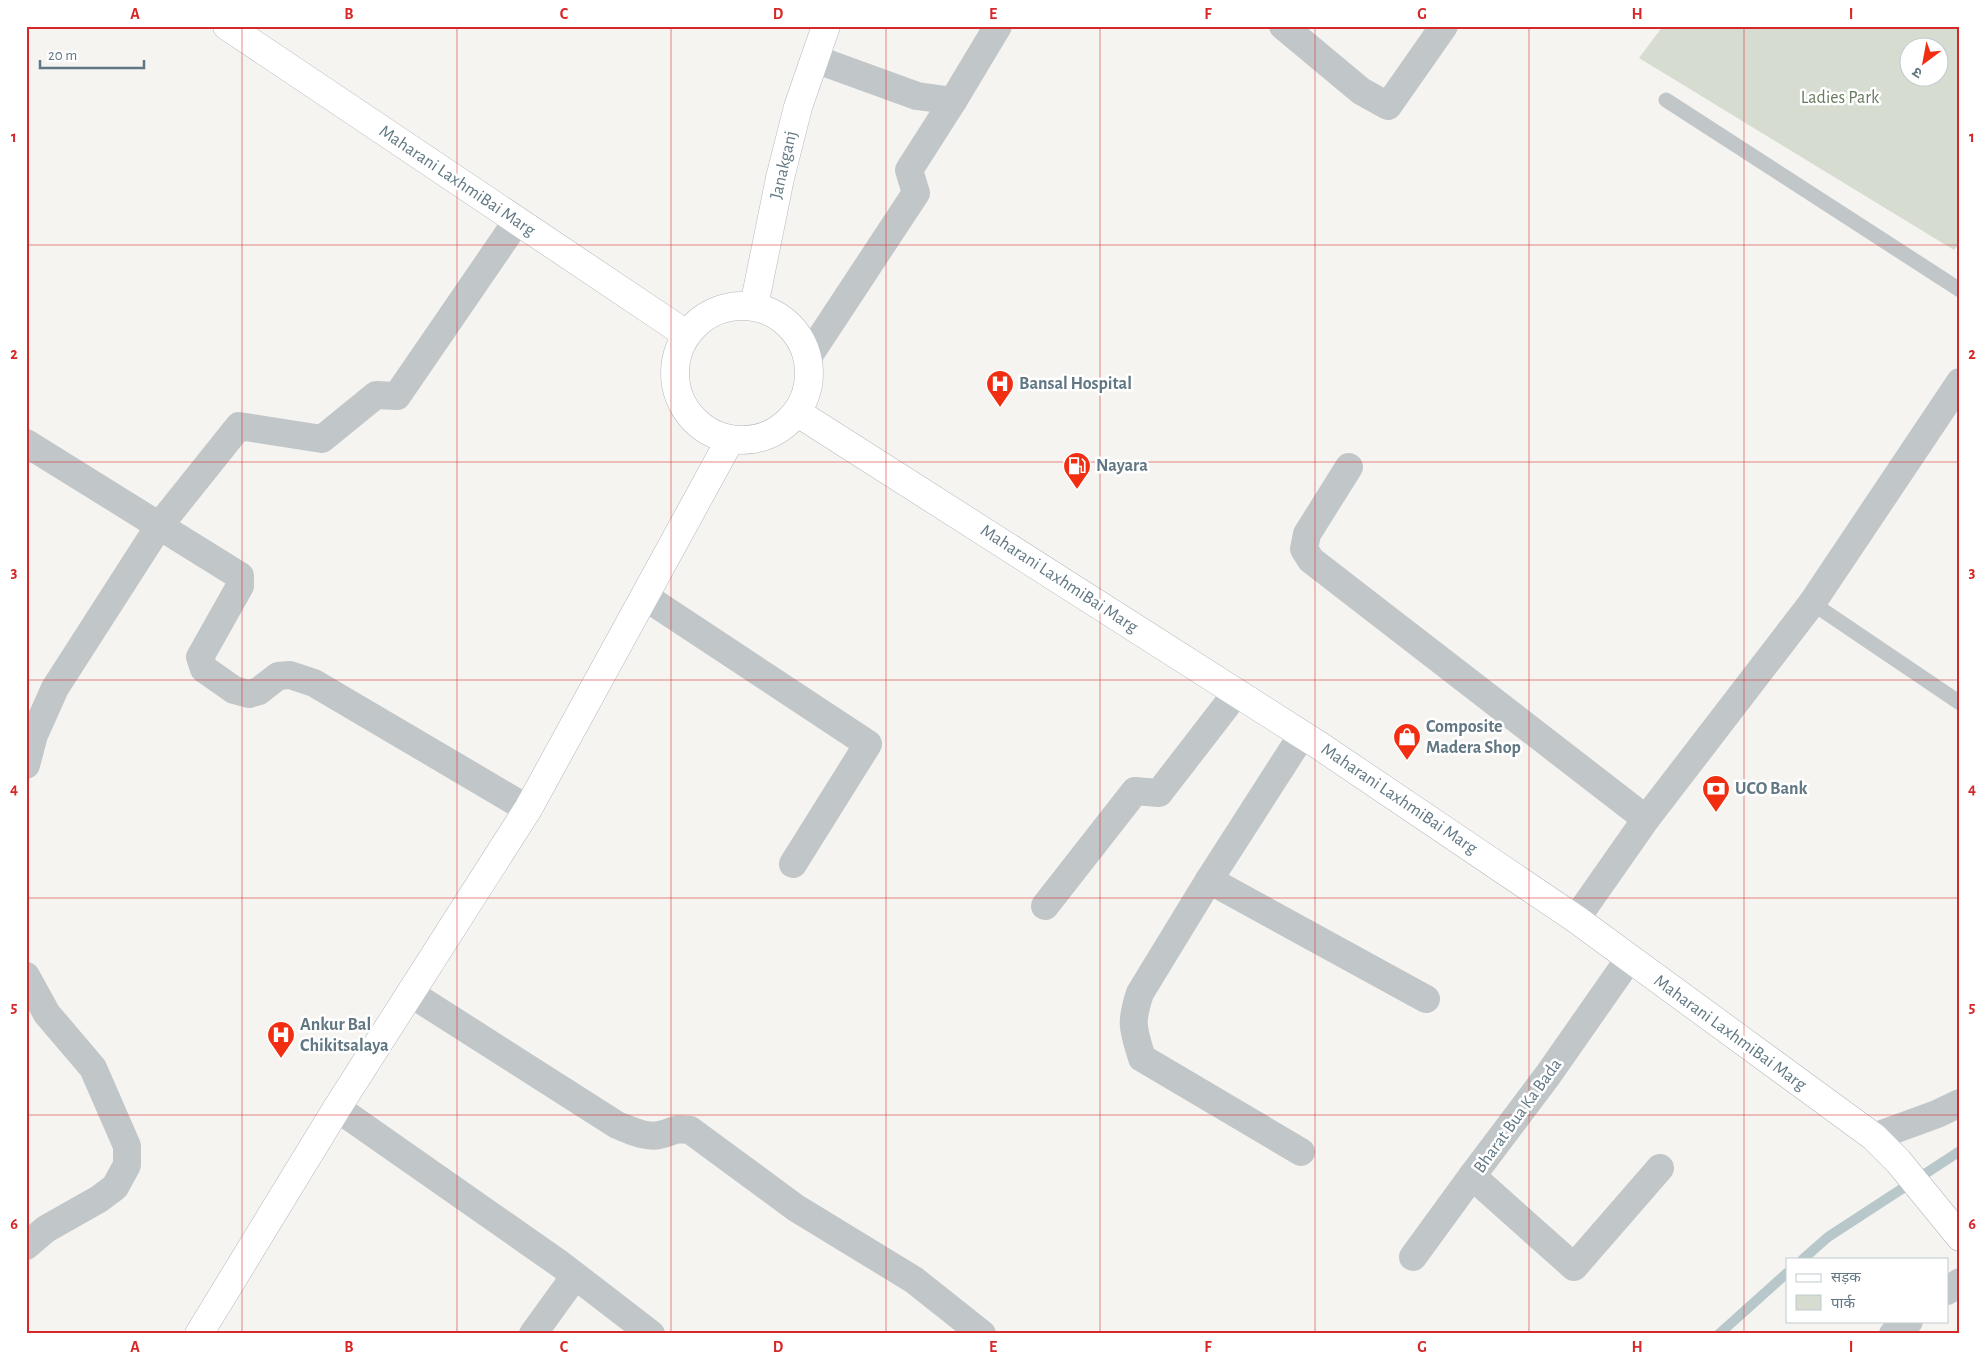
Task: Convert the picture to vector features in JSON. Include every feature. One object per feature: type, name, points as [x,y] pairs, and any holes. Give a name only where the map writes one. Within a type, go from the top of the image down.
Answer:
[{"type":"main road","name":"Maharani LaxhmiBai Marg","points":[[227,26],[686,334]]},
{"type":"main road","name":"Janakganj","points":[[754,306],[780,178],[798,106],[826,26]]},
{"type":"main road","points":[[735,306],[754,306],[773,313],[788,324],[801,339],[808,357],[810,376],[806,395],[798,412],[784,426],[768,436],[749,441],[730,440],[712,434],[696,423],[684,407],[676,389],[674,370],[677,352],[686,334],[699,320],[716,310],[735,306]]},
{"type":"main road","name":"Maharani LaxhmiBai Marg","points":[[798,412],[1237,692],[1576,919],[1874,1137],[1898,1161],[1956,1232]]},
{"type":"main road","points":[[199,1334],[337,1108],[528,809],[730,440]]},
{"type":"street","points":[[808,357],[916,193],[909,170],[998,26]]},
{"type":"street","points":[[1283,26],[1361,91],[1388,106],[1444,26]]},
{"type":"street","points":[[815,59],[917,96],[952,101]]},
{"type":"street","points":[[26,765],[34,735],[55,688],[158,526],[240,426],[322,439],[376,395],[397,396],[517,221]]},
{"type":"street","points":[[1576,919],[1646,820],[1812,603],[1960,382]]},
{"type":"street","points":[[26,443],[240,576],[240,586],[200,656],[204,669],[234,690],[249,694],[259,690],[278,676],[290,675],[314,683],[528,809]]},
{"type":"street","points":[[1349,467],[1307,534],[1304,549],[1311,560],[1646,820]]},
{"type":"street","points":[[644,596],[868,744],[793,864]]},
{"type":"street","points":[[1045,906],[1134,791],[1159,793],[1237,692]]},
{"type":"street","points":[[1301,1152],[1142,1058],[1132,1029],[1134,1012],[1140,993],[1209,880],[1302,735]]},
{"type":"street","points":[[1209,880],[1426,999]]},
{"type":"street","name":"Bharat Bua Ka Bada","points":[[1629,959],[1548,1075],[1472,1176],[1574,1267],[1660,1168]]},
{"type":"street","points":[[26,976],[47,1014],[93,1068],[127,1146],[127,1166],[115,1187],[99,1199],[46,1228],[26,1246]]},
{"type":"street","points":[[410,992],[617,1125],[642,1135],[659,1135],[675,1128],[690,1130],[796,1208],[914,1280],[982,1334]]},
{"type":"street","points":[[1874,1137],[1937,1114],[1960,1103]]},
{"type":"street","points":[[337,1108],[576,1276],[651,1334]]},
{"type":"street","points":[[1414,1257],[1472,1176]]},
{"type":"street","points":[[533,1334],[576,1276]]},
{"type":"street","points":[[1948,1291],[1960,1282]]},
{"type":"street","points":[[1894,1334],[1908,1322]]},
{"type":"lane","points":[[1666,100],[1960,290]]},
{"type":"lane","points":[[1812,603],[1960,702]]},
{"type":"green space","name":"Ladies Park","points":[[1663,26],[1960,26],[1960,243],[1954,250],[1639,58]]},
{"type":"waterway","points":[[1804,1258],[1828,1237],[1960,1151]]},
{"type":"waterway","points":[[1719,1334],[1786,1274]]},
{"type":"place","name":"Bansal Hospital","points":[[1000,408]]},
{"type":"place","name":"Nayara","points":[[1077,490]]},
{"type":"place","name":"Composite Madera Shop","points":[[1407,761]]},
{"type":"place","name":"UCO Bank","points":[[1716,813]]},
{"type":"place","name":"Ankur Bal Chikitsalaya","points":[[281,1059]]}]
